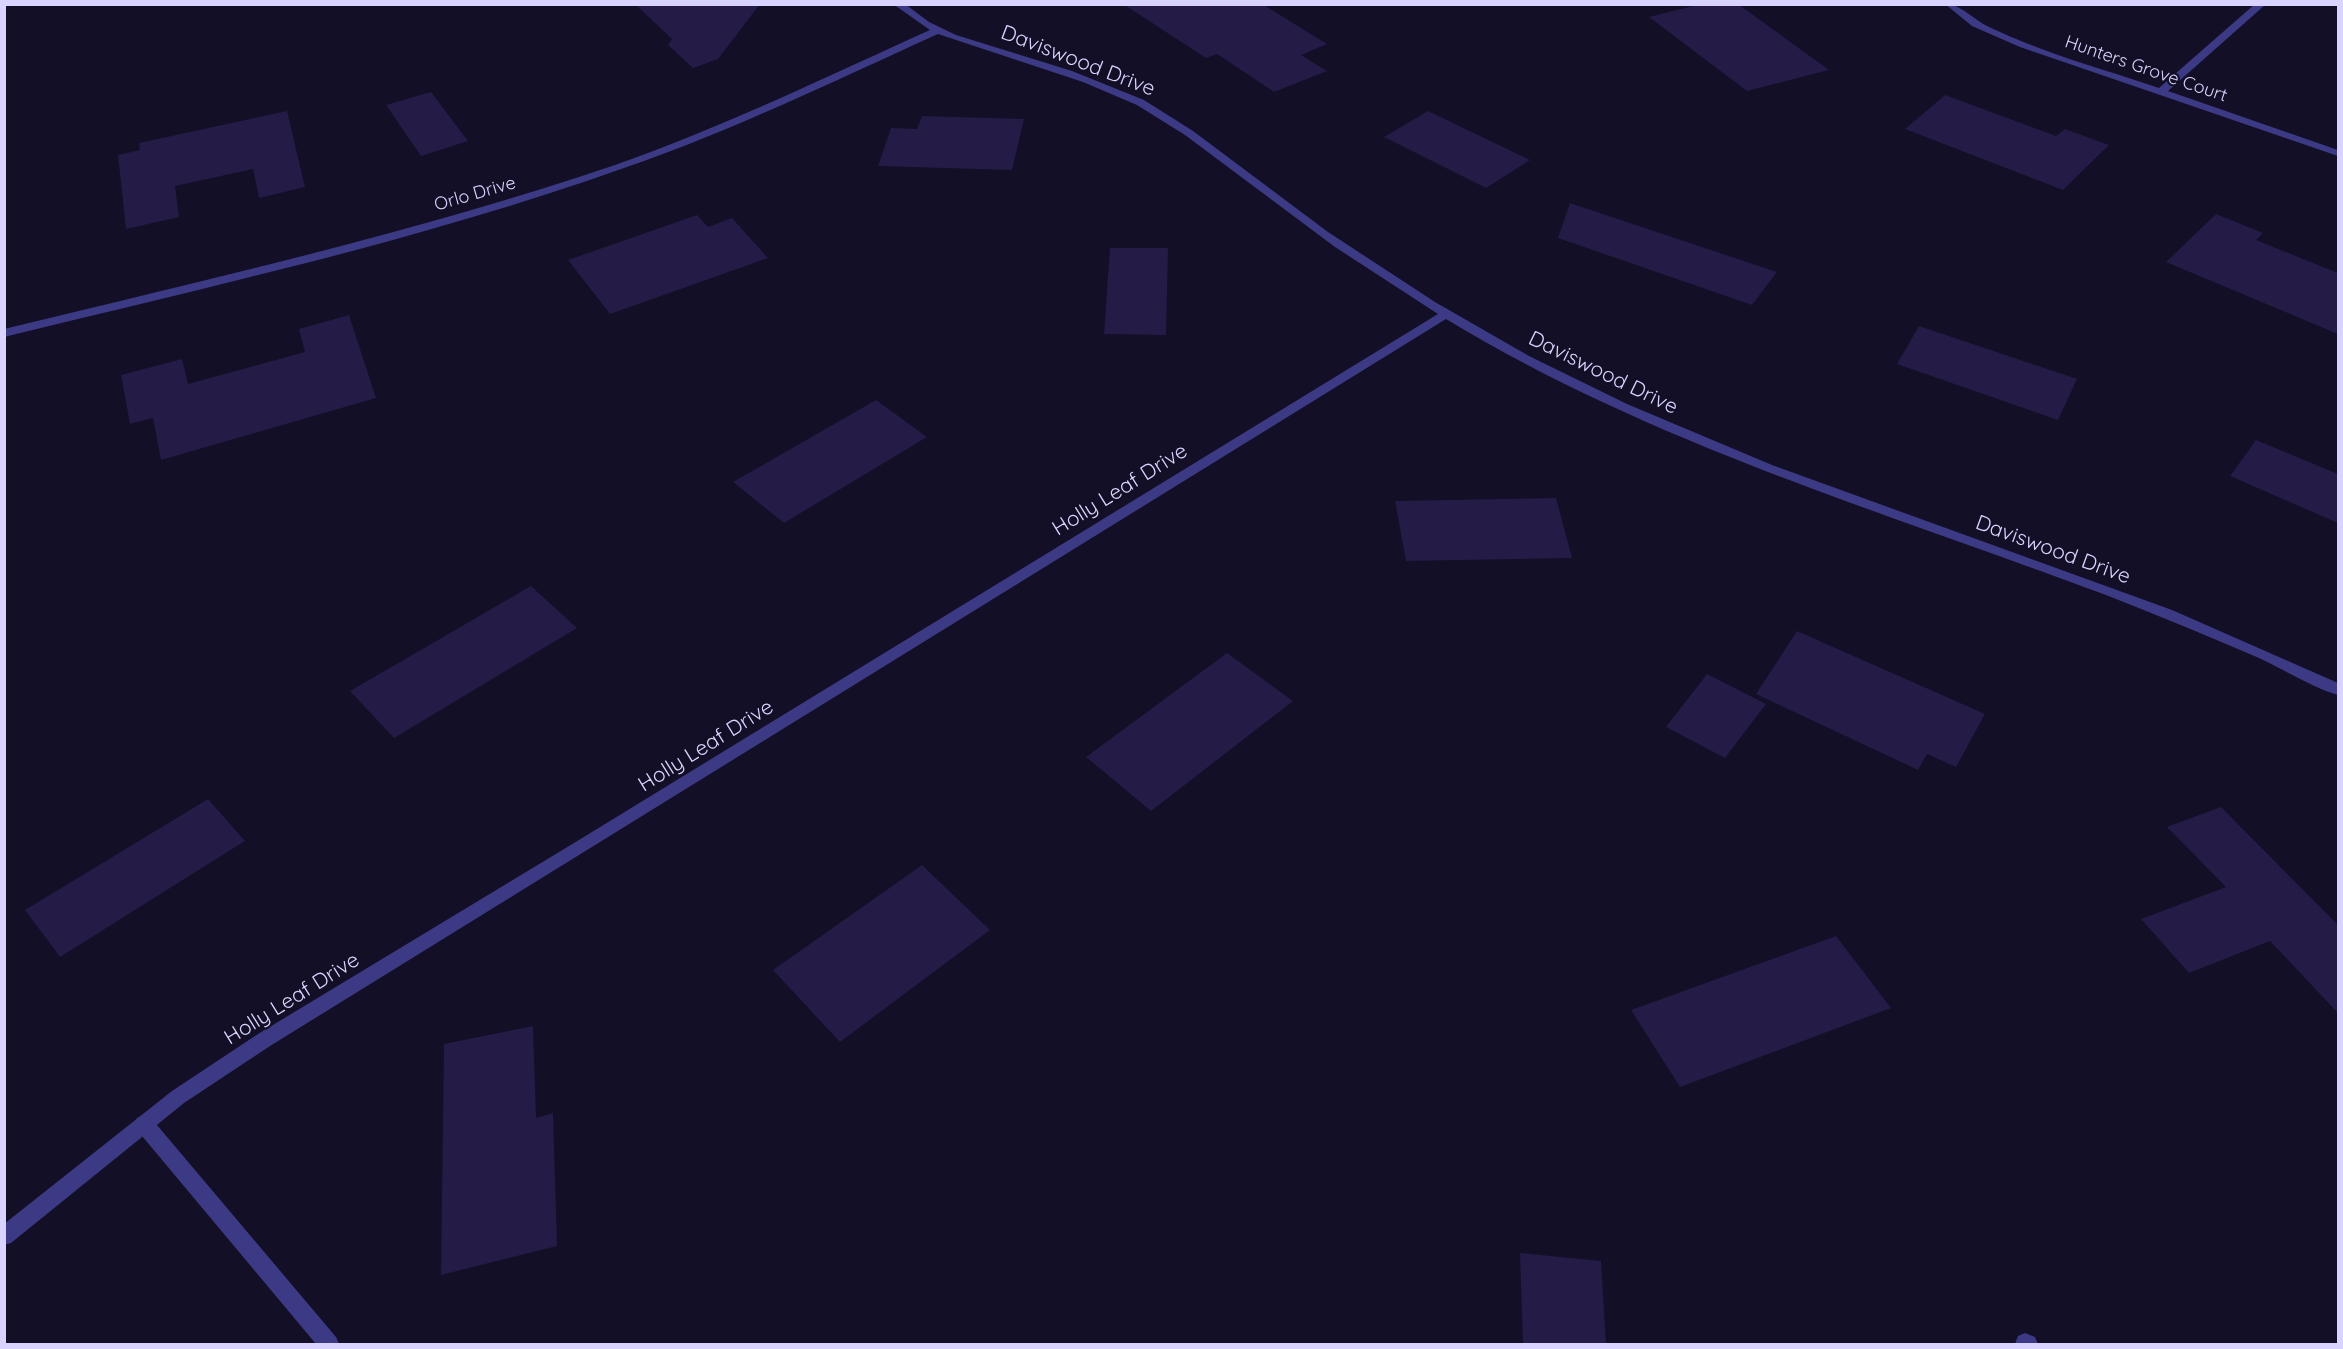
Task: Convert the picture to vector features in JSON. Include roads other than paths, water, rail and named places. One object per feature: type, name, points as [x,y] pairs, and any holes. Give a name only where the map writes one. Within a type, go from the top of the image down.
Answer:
[{"type":"street","name":"Daviswood Drive","points":[[897,4],[935,32],[1098,85],[1153,110],[1191,133],[1283,204],[1399,285],[1446,314],[1545,368],[1656,422],[1785,475],[2111,591],[2269,656],[2338,690]]},
{"type":"street","name":"Hunters Grove Court","points":[[1950,4],[1956,12],[1984,28],[2338,153]]},
{"type":"street","points":[[2161,92],[2261,4]]},
{"type":"street","name":"Orlo Drive","points":[[4,333],[331,253],[530,196],[621,166],[715,130],[935,32]]},
{"type":"street","name":"Holly Leaf Drive","points":[[4,1236],[178,1097],[264,1040],[652,804],[1446,314]]},
{"type":"street","points":[[144,1124],[328,1344]]}]
